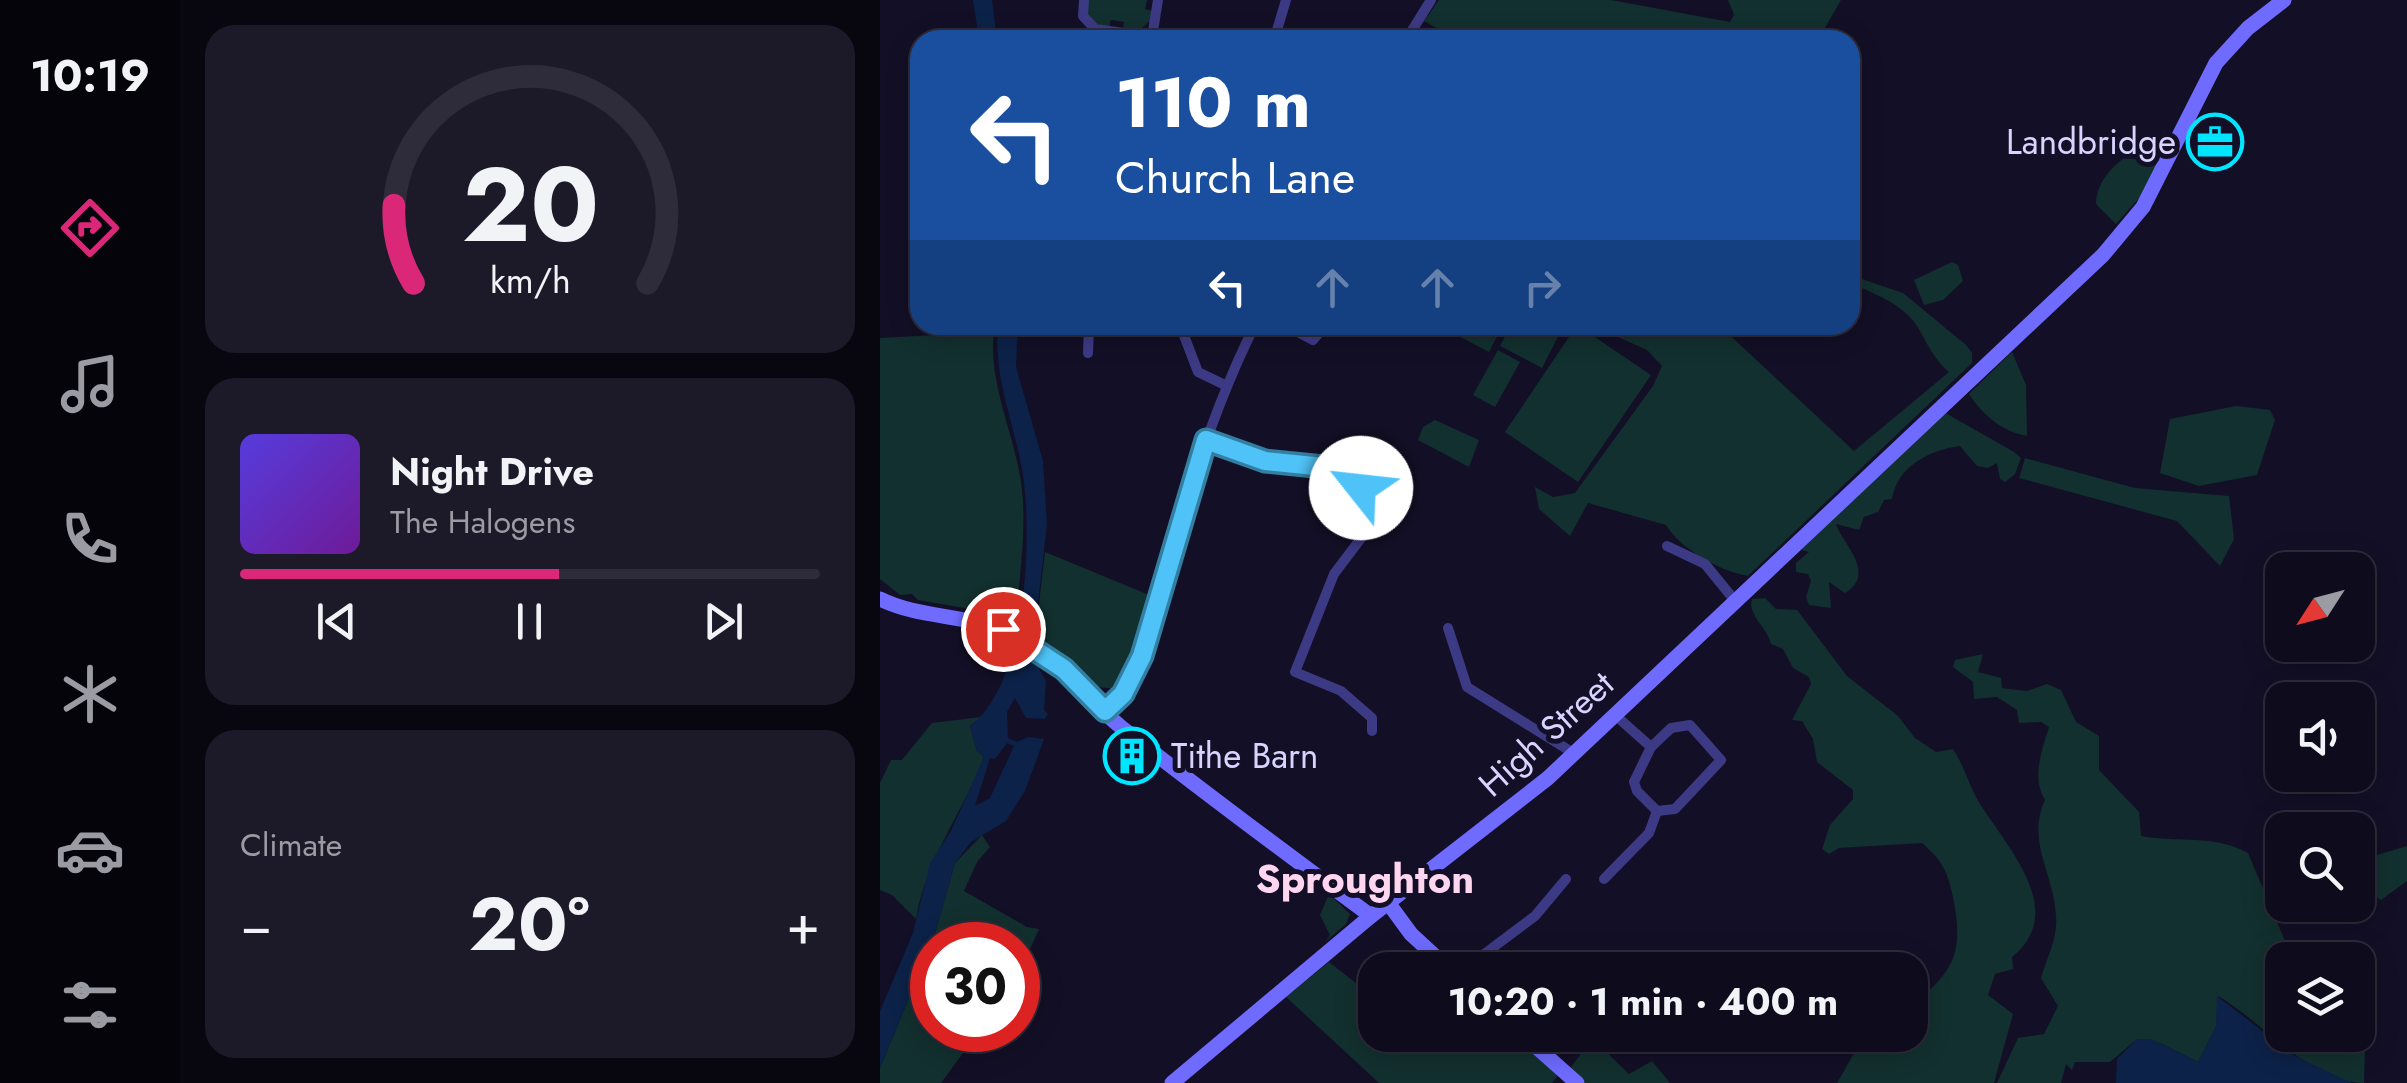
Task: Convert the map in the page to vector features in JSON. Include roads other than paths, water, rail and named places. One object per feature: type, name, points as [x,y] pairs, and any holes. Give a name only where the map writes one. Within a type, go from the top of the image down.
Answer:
[{"type":"main road","name":"High Street","points":[[1172,1083],[1371,916],[1575,754],[1676,653],[1736,602],[2102,255],[2143,208],[2210,72],[2248,28],[2284,0]]},
{"type":"main road","points":[[880,599],[897,608],[950,614],[1011,633],[1042,652],[1105,711],[1371,916]]},
{"type":"main road","points":[[1388,904],[1430,952]]},
{"type":"main road","points":[[1542,1052],[1577,1083]]},
{"type":"street","points":[[1084,0],[1084,16],[1092,27],[1110,30]]},
{"type":"street","points":[[1153,30],[1158,0]]},
{"type":"street","points":[[1277,30],[1286,0]]},
{"type":"street","points":[[1412,30],[1432,0]]},
{"type":"street","points":[[1088,353],[1089,335]]},
{"type":"street","points":[[1184,335],[1198,372],[1227,386]]},
{"type":"street","points":[[1105,711],[1123,694],[1142,656],[1206,440],[1250,335]]},
{"type":"street","points":[[1206,440],[1265,461],[1334,468],[1352,478],[1367,500],[1365,533],[1334,574],[1295,672],[1348,695],[1372,718],[1372,731]]},
{"type":"street","points":[[1667,546],[1705,564],[1736,602]]},
{"type":"street","points":[[1448,628],[1467,687],[1575,754]]},
{"type":"street","points":[[1616,715],[1651,747]]},
{"type":"street","points":[[1690,725],[1721,760],[1674,809],[1658,811],[1637,791],[1634,782],[1651,747],[1671,728],[1690,725]]},
{"type":"street","points":[[1604,879],[1649,832],[1658,811]]},
{"type":"street","points":[[1487,952],[1528,922],[1566,878]]},
{"type":"water","points":[[973,0],[992,0],[996,30],[978,30]]},
{"type":"water","points":[[997,335],[1018,335],[1016,367],[1043,461],[1047,524],[1032,656],[1046,681],[1044,710],[1048,714],[1045,719],[1026,718],[1015,698],[1007,712],[1008,738],[1017,742],[1028,737],[1044,739],[1025,791],[1006,821],[971,842],[955,863],[938,922],[916,922],[930,863],[951,831],[984,757],[977,751],[970,726],[989,706],[1004,677],[1022,606],[1025,497],[1001,380]],"holes":[[[1007,743],[1014,746],[990,798],[975,806],[990,758],[995,759]]]},
{"type":"water","points":[[910,940],[910,995],[880,1068],[880,1011]]},
{"type":"water","points":[[2217,996],[2265,1033],[2265,1052],[2290,1052],[2352,1083],[2116,1083],[2117,1059],[2137,1039],[2151,1039],[2198,1062],[2216,1027]]},
{"type":"place","name":"Landbridge","points":[[2215,142]]},
{"type":"place","name":"Tithe Barn","points":[[1132,756]]},
{"type":"district","name":"Sproughton","points":[[1365,879]]}]
